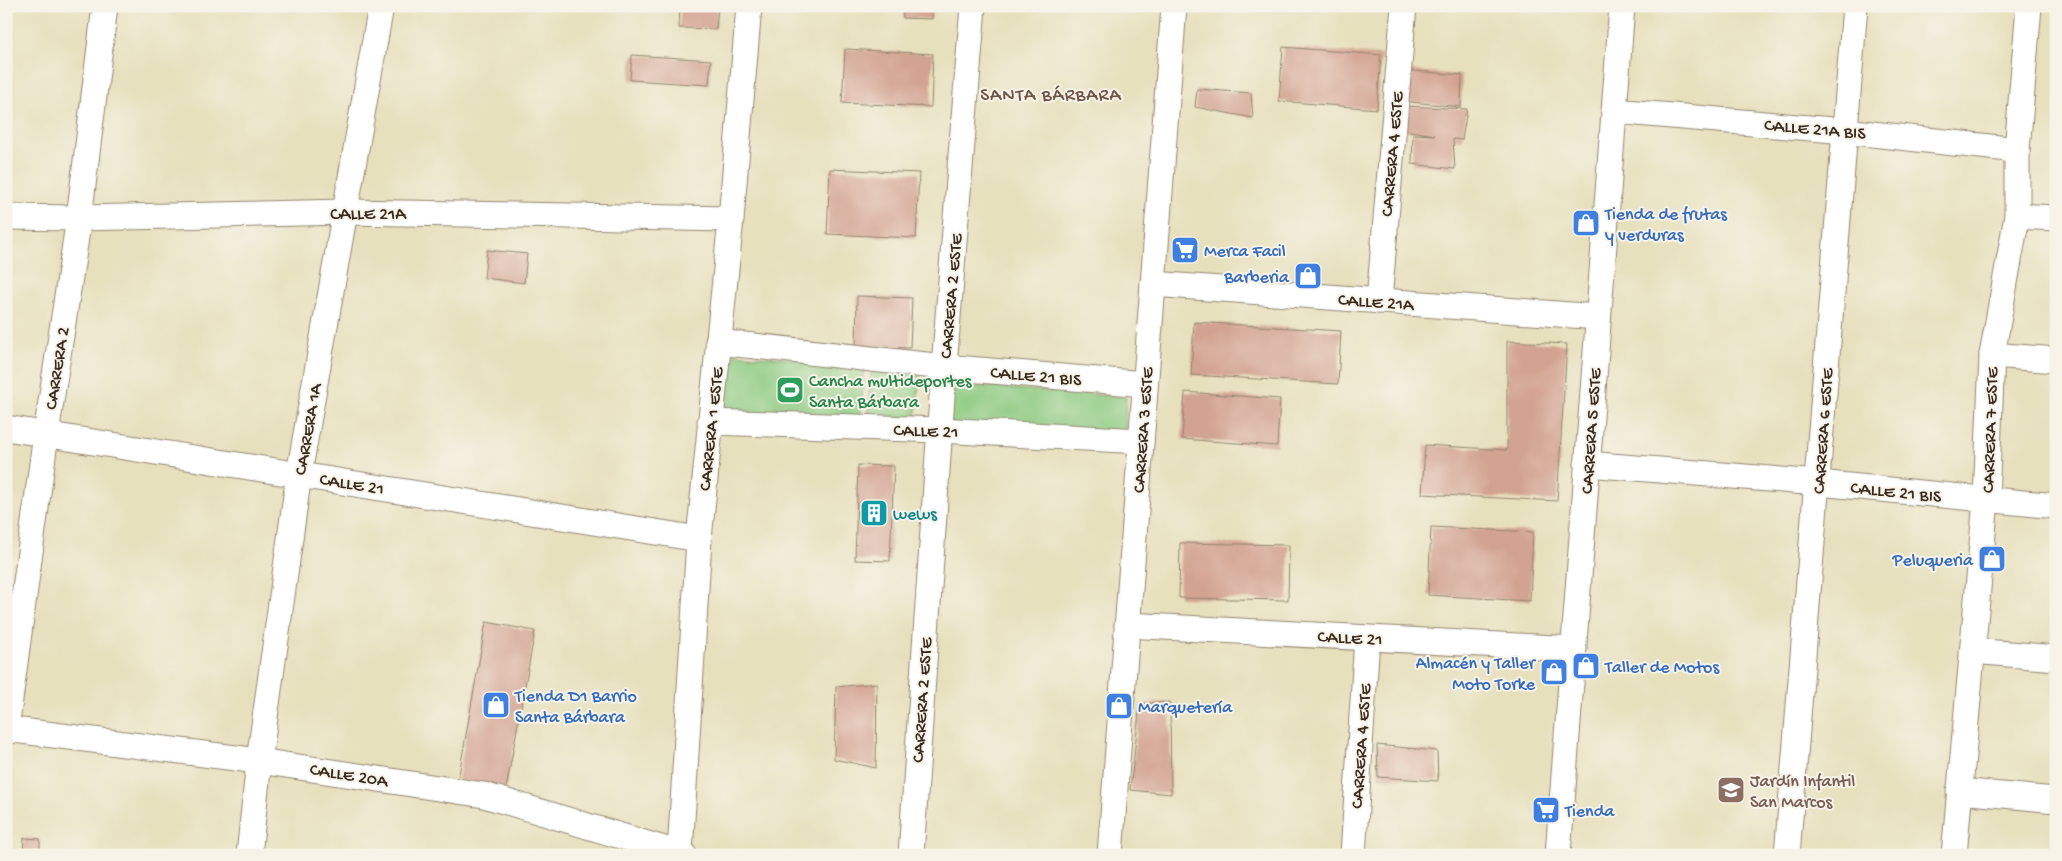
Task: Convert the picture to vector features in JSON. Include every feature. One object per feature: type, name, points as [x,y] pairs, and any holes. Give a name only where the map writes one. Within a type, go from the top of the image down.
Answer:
[{"type":"street","name":"CARRERA 2","points":[[6,729],[46,434],[79,218],[105,6]]},
{"type":"street","name":"CARRERA 1A","points":[[249,855],[259,761],[299,474],[381,6]]},
{"type":"street","name":"CARRERA 1 ESTE","points":[[682,854],[699,539],[731,219],[749,6]]},
{"type":"street","name":"CARRERA 2 ESTE","points":[[911,855],[939,430],[973,6]]},
{"type":"street","name":"CARRERA 3 ESTE","points":[[1110,855],[1174,6]]},
{"type":"street","name":"CARRERA 4 ESTE","points":[[1379,301],[1404,6]]},
{"type":"street","name":"CARRERA 5 ESTE","points":[[1558,855],[1622,6]]},
{"type":"street","name":"CARRERA 6 ESTE","points":[[1786,855],[1818,483],[1855,6]]},
{"type":"street","name":"CARRERA 7 ESTE","points":[[1954,855],[1986,500],[1992,356],[2017,216],[2017,150],[2029,6]]},
{"type":"street","name":"CALLE 21A BIS","points":[[1614,111],[1845,131],[2017,150]]},
{"type":"street","name":"CALLE 21A","points":[[6,217],[79,218],[346,212],[731,219]]},
{"type":"street","points":[[2017,216],[2056,218]]},
{"type":"street","name":"CALLE 21A","points":[[1153,284],[1598,317]]},
{"type":"street","name":"CALLE 21 BIS","points":[[718,342],[944,366],[1145,384]]},
{"type":"street","points":[[1992,356],[2056,360]]},
{"type":"street","name":"CALLE 21","points":[[710,422],[939,430],[1141,441]]},
{"type":"street","name":"CALLE 21","points":[[6,428],[699,539]]},
{"type":"street","name":"CALLE 21 BIS","points":[[1587,464],[1818,483],[2056,506]]},
{"type":"street","name":"CALLE 21","points":[[1127,625],[1574,649]]},
{"type":"street","name":"CARRERA 4 ESTE","points":[[1353,855],[1367,638]]},
{"type":"street","points":[[1972,652],[2056,658]]},
{"type":"street","name":"CALLE 20A","points":[[6,729],[259,761],[484,795],[682,854]]},
{"type":"street","points":[[1959,791],[2056,800]]},
{"type":"green space","name":"Cancha multideportes Santa Bárbara","points":[[719,353],[865,364],[860,425],[715,415]]},
{"type":"green space","points":[[871,371],[920,376],[915,424],[867,420]]},
{"type":"green space","points":[[949,384],[1126,397],[1125,435],[945,424]]},
{"type":"building","points":[[680,6],[718,6],[716,29],[679,28]]},
{"type":"building","points":[[903,6],[932,6],[932,19],[903,18]]},
{"type":"building","points":[[1283,47],[1381,55],[1377,109],[1279,101]]},
{"type":"building","points":[[845,49],[933,54],[931,107],[842,103]]},
{"type":"building","points":[[632,55],[711,60],[709,85],[630,80]]},
{"type":"building","points":[[1403,70],[1462,75],[1461,107],[1401,101]]},
{"type":"building","points":[[1197,89],[1251,93],[1253,118],[1195,107]]},
{"type":"building","points":[[1406,106],[1467,109],[1462,140],[1453,139],[1455,169],[1412,164],[1413,134],[1435,135],[1403,130]]},
{"type":"building","points":[[830,169],[919,173],[916,238],[827,234]]},
{"type":"building","points":[[487,250],[527,254],[524,283],[484,278]]},
{"type":"building","points":[[857,296],[912,298],[910,348],[856,346]]},
{"type":"building","points":[[1194,322],[1341,331],[1338,384],[1191,375]]},
{"type":"building","points":[[1507,341],[1567,344],[1557,501],[1422,494],[1425,445],[1507,450]]},
{"type":"building","points":[[1185,392],[1280,399],[1277,446],[1182,439]]},
{"type":"building","name":"wews","points":[[858,465],[894,466],[890,561],[855,560]]},
{"type":"building","points":[[1431,527],[1533,532],[1530,601],[1428,595]]},
{"type":"building","points":[[1180,543],[1289,545],[1288,600],[1179,598]]},
{"type":"building","name":"Tienda D1 Barrio Santa Bárbara","points":[[486,622],[535,631],[506,789],[458,780]]},
{"type":"building","points":[[877,683],[876,768],[834,759],[836,687]]},
{"type":"building","points":[[1170,702],[1171,794],[1130,790],[1140,704]]},
{"type":"building","points":[[1377,745],[1437,751],[1438,781],[1378,777]]},
{"type":"building","points":[[24,838],[40,839],[40,855],[23,855]]},
{"type":"place","name":"Tienda de frutas y verduras","points":[[1586,223]]},
{"type":"place","name":"Merca Facil","points":[[1185,250]]},
{"type":"place","name":"Barberia","points":[[1308,276]]},
{"type":"place","name":"Cancha multideportes Santa Bárbara","points":[[790,390]]},
{"type":"place","name":"wews","points":[[874,513]]},
{"type":"place","name":"Peluqueria","points":[[1992,559]]},
{"type":"place","name":"Taller de Motos","points":[[1586,666]]},
{"type":"place","name":"Almacén y Taller Moto Torke","points":[[1554,672]]},
{"type":"place","name":"Tienda D1 Barrio Santa Bárbara","points":[[496,705]]},
{"type":"place","name":"Marquetería","points":[[1119,706]]},
{"type":"place","name":"Jardín Infantil San Marcos","points":[[1731,790]]},
{"type":"place","name":"Tienda","points":[[1546,810]]},
{"type":"district","name":"SANTA BÁRBARA","points":[[1051,93]]}]
